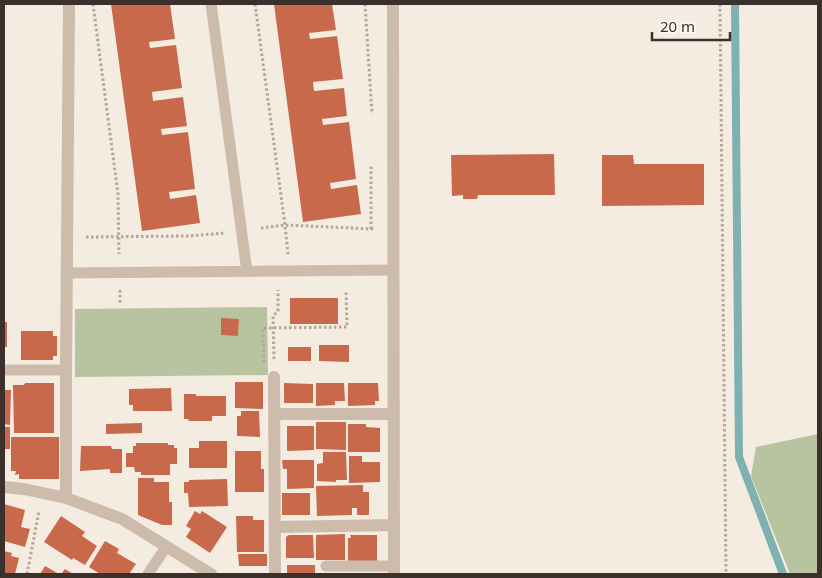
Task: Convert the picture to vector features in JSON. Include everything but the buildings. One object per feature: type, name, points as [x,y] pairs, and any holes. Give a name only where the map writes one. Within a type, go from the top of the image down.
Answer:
[{"type":"street","points":[[66,498],[69,4]]},
{"type":"street","points":[[393,4],[394,570]]},
{"type":"street","points":[[274,377],[275,574]]},
{"type":"street","points":[[275,414],[393,414]]},
{"type":"street","points":[[4,487],[66,498],[122,519],[211,574]]},
{"type":"street","points":[[275,527],[394,525]]},
{"type":"lane","points":[[211,4],[247,272]]},
{"type":"lane","points":[[66,273],[393,270]]},
{"type":"lane","points":[[4,370],[66,370]]},
{"type":"lane","points":[[148,574],[166,547]]},
{"type":"lane","points":[[326,566],[394,570]]},
{"type":"path","points":[[93,4],[118,194],[120,305]]},
{"type":"path","points":[[255,4],[285,225],[290,289],[278,290],[278,311],[273,316],[274,377]]},
{"type":"path","points":[[366,4],[372,115]]},
{"type":"path","points":[[720,4],[726,574]]},
{"type":"path","points":[[371,229],[372,162]]},
{"type":"path","points":[[264,365],[263,328],[347,327],[347,290],[337,290]]},
{"type":"path","points":[[27,574],[43,493]]},
{"type":"green space","points":[[267,307],[268,375],[75,377],[75,309]]},
{"type":"green space","points":[[818,434],[818,574],[790,574],[751,476],[756,447]]},
{"type":"waterway","points":[[735,4],[739,457],[783,574]]}]
